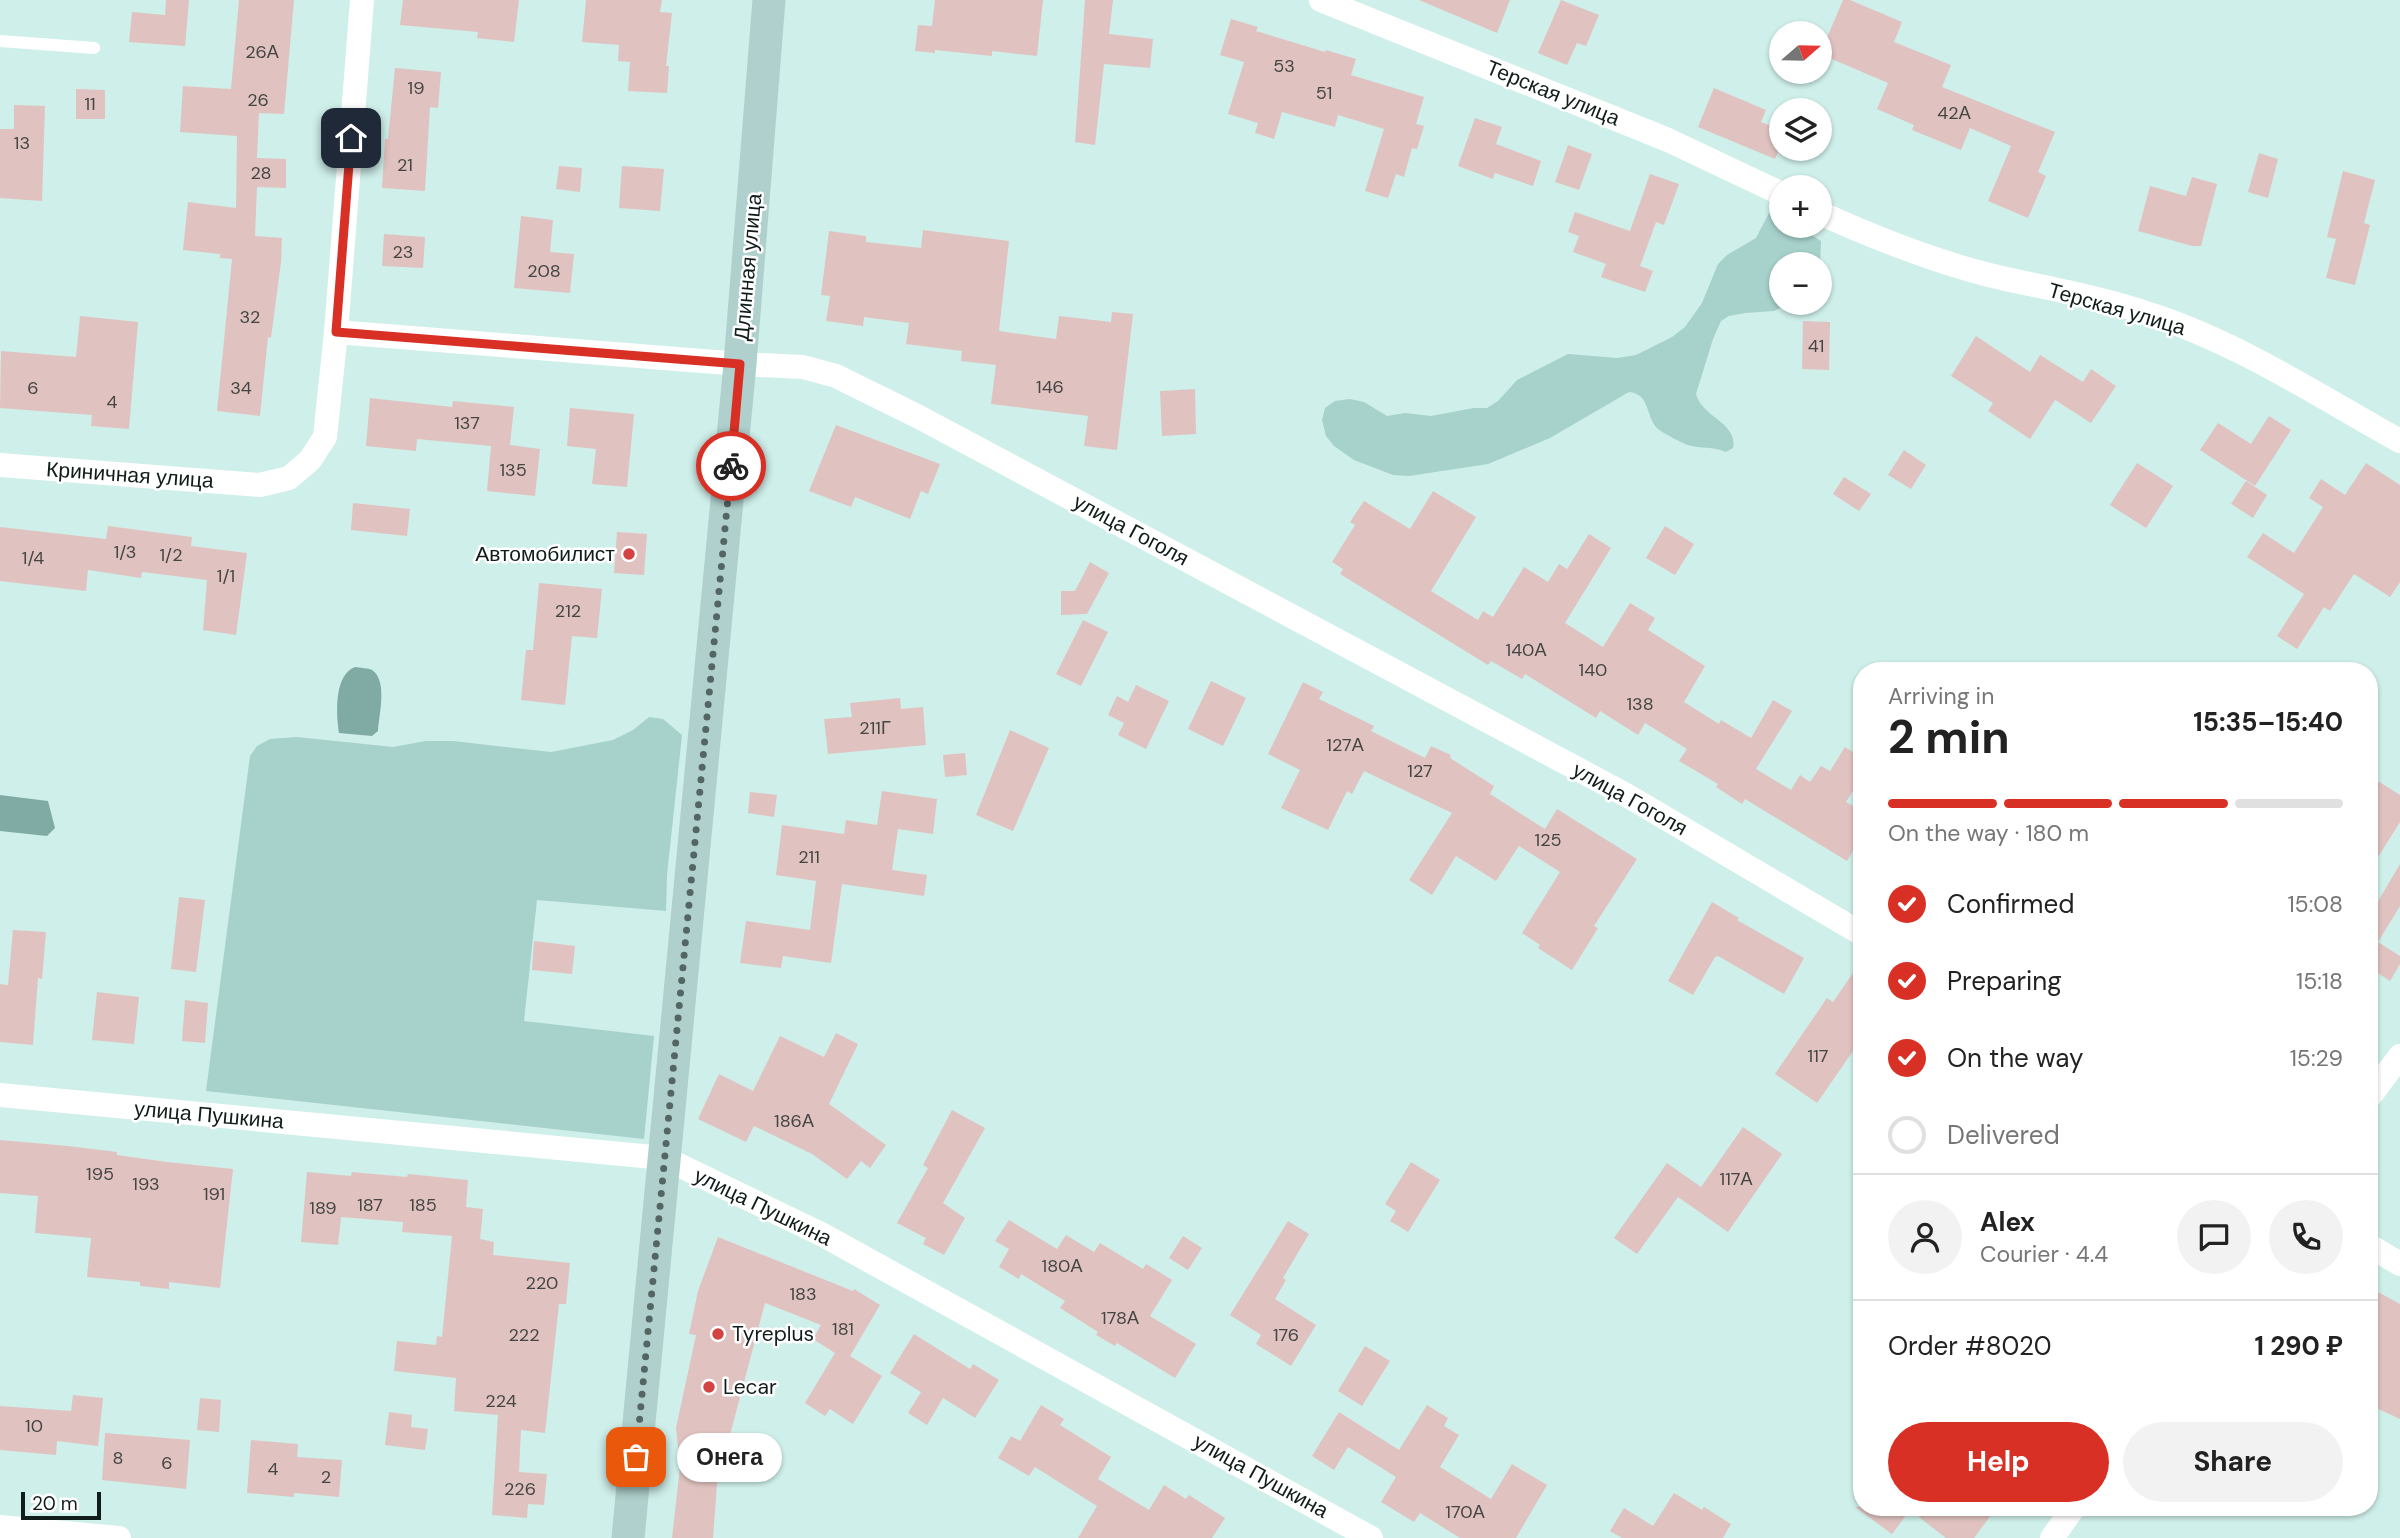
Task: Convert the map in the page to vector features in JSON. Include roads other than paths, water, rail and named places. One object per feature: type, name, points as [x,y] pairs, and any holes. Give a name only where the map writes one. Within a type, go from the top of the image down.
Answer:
[{"type":"street","points":[[336,332],[362,0]]},
{"type":"street","name":"Длинная улица","points":[[628,1538],[740,364],[769,0]]},
{"type":"street","name":"Терская улица","points":[[1321,0],[1668,140],[1769,188]]},
{"type":"street","name":"Терская улица","points":[[1832,219],[1871,237],[1922,255],[1989,274],[2106,301],[2219,341],[2400,441]]},
{"type":"street","name":"улица Гоголя","points":[[336,332],[803,367],[836,376],[919,417],[1628,796],[1853,929]]},
{"type":"street","name":"Криничная улица","points":[[0,465],[260,485],[289,478],[310,460],[325,436],[336,332]]},
{"type":"street","points":[[2378,1085],[2400,1056]]},
{"type":"street","name":"улица Пушкина","points":[[0,1095],[664,1158],[823,1235],[1371,1538]]},
{"type":"street","points":[[2378,1251],[2400,1264]]},
{"type":"street","points":[[2052,1538],[2068,1516]]},
{"type":"street","points":[[0,1527],[119,1538]]},
{"type":"lane","points":[[0,41],[94,48]]},
{"type":"place","name":"Автомобилист","points":[[629,554]]},
{"type":"place","name":"Tyreplus","points":[[718,1334]]},
{"type":"place","name":"Lecar","points":[[709,1387]]},
{"type":"place","name":"Онега","points":[[636,1457]]}]
